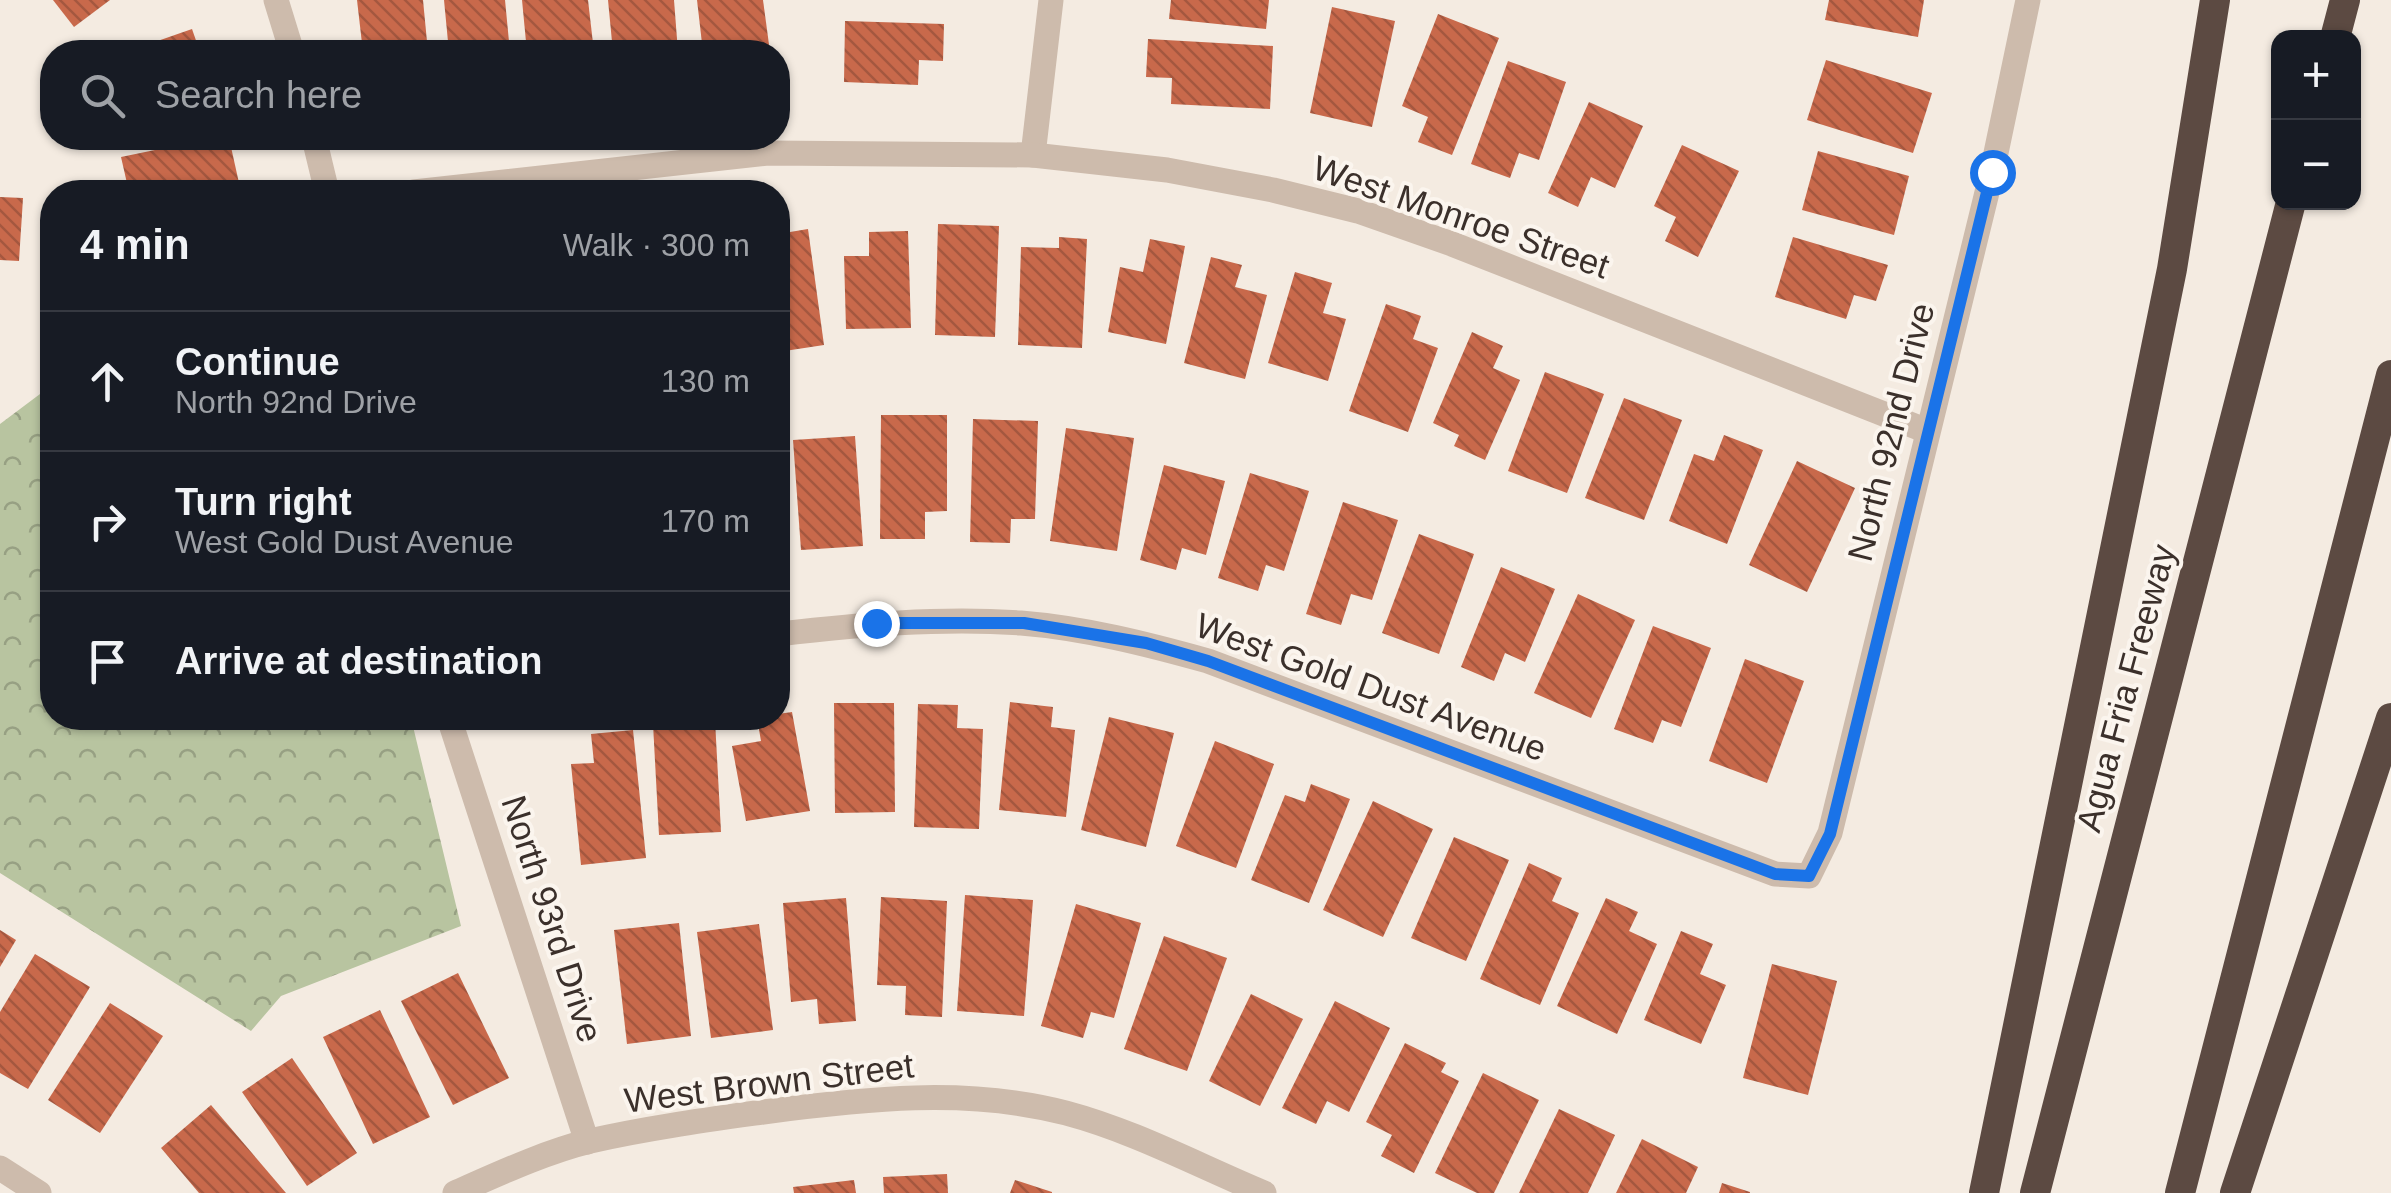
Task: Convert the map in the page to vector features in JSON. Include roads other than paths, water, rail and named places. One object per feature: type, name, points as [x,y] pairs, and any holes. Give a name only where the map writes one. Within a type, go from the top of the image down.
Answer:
[{"type":"highway","points":[[1984,1193],[2172,269],[2215,0]]},
{"type":"highway","points":[[2337,30],[2345,0]]},
{"type":"highway","name":"Agua Fria Freeway","points":[[2035,1193],[2289,210]]},
{"type":"highway","points":[[2180,1193],[2391,375]]},
{"type":"highway","points":[[2235,1193],[2391,718]]},
{"type":"street","points":[[276,0],[288,40]]},
{"type":"street","points":[[1033,155],[1051,0]]},
{"type":"street","name":"North 92nd Drive","points":[[1809,876],[1830,834],[1992,172],[2028,0]]},
{"type":"street","points":[[317,150],[324,180]]},
{"type":"street","name":"West Monroe Street","points":[[526,180],[768,154],[1033,155],[1167,170],[1273,190],[1358,212],[1452,244],[1926,430]]},
{"type":"street","name":"West Gold Dust Avenue","points":[[790,633],[876,623],[968,621],[1024,623],[1146,643],[1208,661],[1775,874],[1809,876]]},
{"type":"street","name":"North 93rd Drive","points":[[453,730],[587,1142]]},
{"type":"street","name":"West Brown Street","points":[[456,1193],[587,1142],[832,1103],[940,1097],[1064,1113],[1264,1193]]},
{"type":"street","points":[[0,1168],[39,1193]]}]
